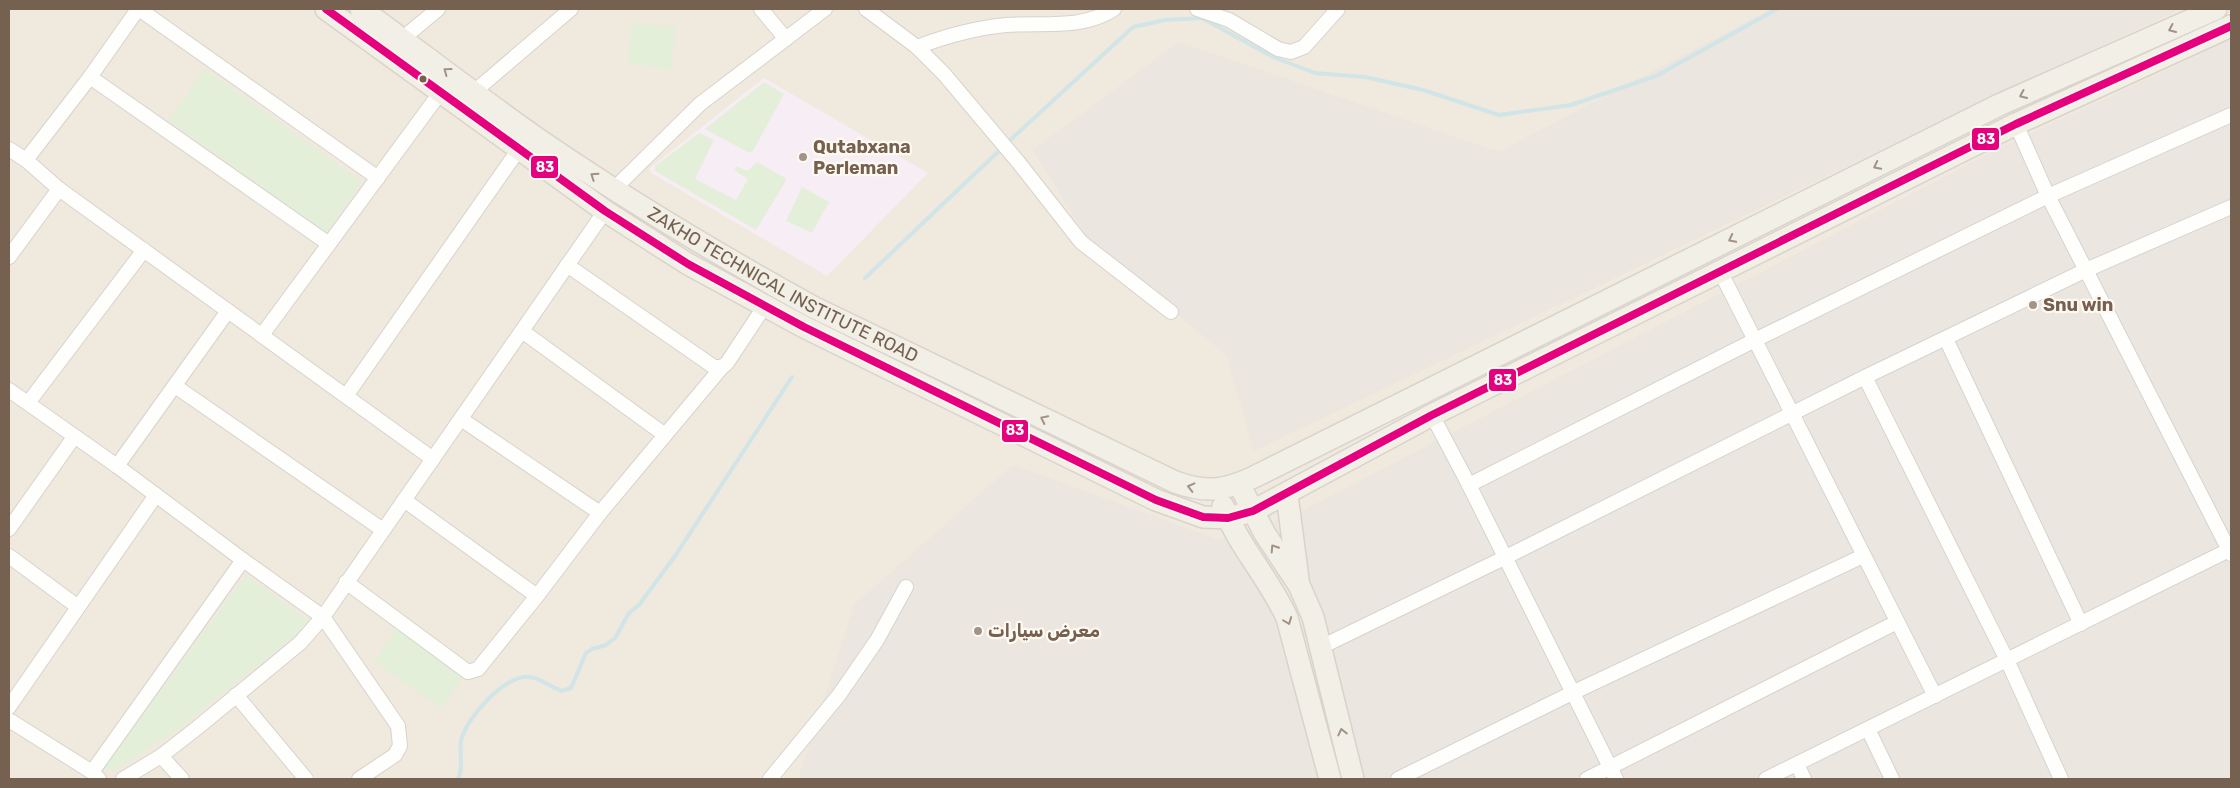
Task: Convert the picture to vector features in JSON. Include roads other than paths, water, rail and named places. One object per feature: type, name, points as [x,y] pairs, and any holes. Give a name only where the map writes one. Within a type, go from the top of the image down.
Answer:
[{"type":"main road","points":[[326,9],[605,211],[688,264],[764,307],[1174,508],[1203,517],[1228,518],[1253,511],[1432,415],[2016,124],[2231,26]]},
{"type":"main road","name":"ZAKHO TECHNICAL INSTITUTE ROAD","points":[[361,9],[537,138],[699,243],[813,306],[1174,482],[1201,490],[1217,490],[1239,484],[2001,104],[2216,9]]},
{"type":"main road","points":[[1239,484],[1265,534],[1299,585],[1313,618],[1353,779]]},
{"type":"main road","points":[[1217,490],[1228,518],[1274,593],[1292,633],[1330,779]]},
{"type":"main road","points":[[1287,494],[1299,585]]},
{"type":"main road","points":[[1274,593],[1299,585]]},
{"type":"street","points":[[26,160],[90,77],[138,9],[378,178]]},
{"type":"street","points":[[402,39],[438,9]]},
{"type":"street","points":[[475,91],[571,9]]},
{"type":"street","points":[[761,9],[786,39]]},
{"type":"street","points":[[614,189],[700,104],[825,9]]},
{"type":"street","points":[[866,9],[917,46],[996,135],[1082,242],[1171,312]]},
{"type":"street","points":[[1197,9],[1229,20],[1278,49],[1291,52],[1304,48],[1338,9]]},
{"type":"street","points":[[917,46],[946,36],[975,30],[1034,23],[1081,23],[1111,10]]},
{"type":"street","points":[[90,77],[329,244]]},
{"type":"street","points":[[262,336],[440,93]]},
{"type":"street","points":[[1469,485],[1755,340],[2048,196],[2231,114]]},
{"type":"street","points":[[1766,779],[2231,551],[2048,196],[2016,124]]},
{"type":"street","points":[[9,149],[26,160],[59,189],[434,459]]},
{"type":"street","points":[[346,396],[519,149]]},
{"type":"street","points":[[9,257],[59,189]]},
{"type":"street","points":[[1321,646],[1504,558],[1865,377],[2086,270],[2231,207]]},
{"type":"street","points":[[124,779],[161,756],[300,644],[323,617],[605,211]]},
{"type":"street","points":[[28,403],[144,250]]},
{"type":"street","points":[[567,265],[714,368],[722,367]]},
{"type":"street","points":[[1720,271],[1935,696]]},
{"type":"street","points":[[346,582],[468,672],[478,669],[537,596],[600,513],[722,367],[728,363],[764,307]]},
{"type":"street","points":[[117,466],[228,311]]},
{"type":"street","points":[[522,330],[665,435]]},
{"type":"street","points":[[1946,339],[2080,624]]},
{"type":"street","points":[[1865,377],[2007,660],[2061,779]]},
{"type":"street","points":[[174,386],[383,530]]},
{"type":"street","points":[[9,390],[117,466],[323,617],[398,726],[400,746],[395,755],[359,779]]},
{"type":"street","points":[[1432,415],[1469,485],[1613,774]]},
{"type":"street","points":[[461,419],[600,513]]},
{"type":"street","points":[[9,529],[74,437]]},
{"type":"street","points":[[9,707],[156,495]]},
{"type":"street","points":[[404,500],[537,596]]},
{"type":"street","points":[[9,556],[78,608]]},
{"type":"street","points":[[1398,779],[1572,693],[1863,556]]},
{"type":"street","points":[[9,720],[96,776],[243,560]]},
{"type":"street","points":[[770,779],[844,687],[877,640],[906,588]]},
{"type":"street","points":[[1588,779],[1613,774],[1897,622]]},
{"type":"street","points":[[236,696],[306,779]]},
{"type":"street","points":[[1868,729],[1892,779]]},
{"type":"street","points":[[161,756],[182,779]]},
{"type":"street","points":[[1797,764],[1804,779]]},
{"type":"waterway","points":[[1007,143],[1133,27],[1165,20],[1202,18],[1273,57],[1315,73],[1365,77],[1423,90],[1499,115],[1571,105],[1656,76],[1777,9]]},
{"type":"waterway","points":[[865,278],[1002,148]]},
{"type":"waterway","points":[[458,779],[461,770],[461,741],[464,732],[470,721],[488,699],[510,682],[520,678],[534,678],[562,691],[571,688],[586,653],[606,645],[615,638],[629,613],[639,605],[675,556],[792,377]]},
{"type":"place","name":"Qutabxana Perleman","points":[[803,157]]},
{"type":"place","name":"Snu win","points":[[2033,305]]},
{"type":"place","name":"معرض سيارات","points":[[978,631]]}]
